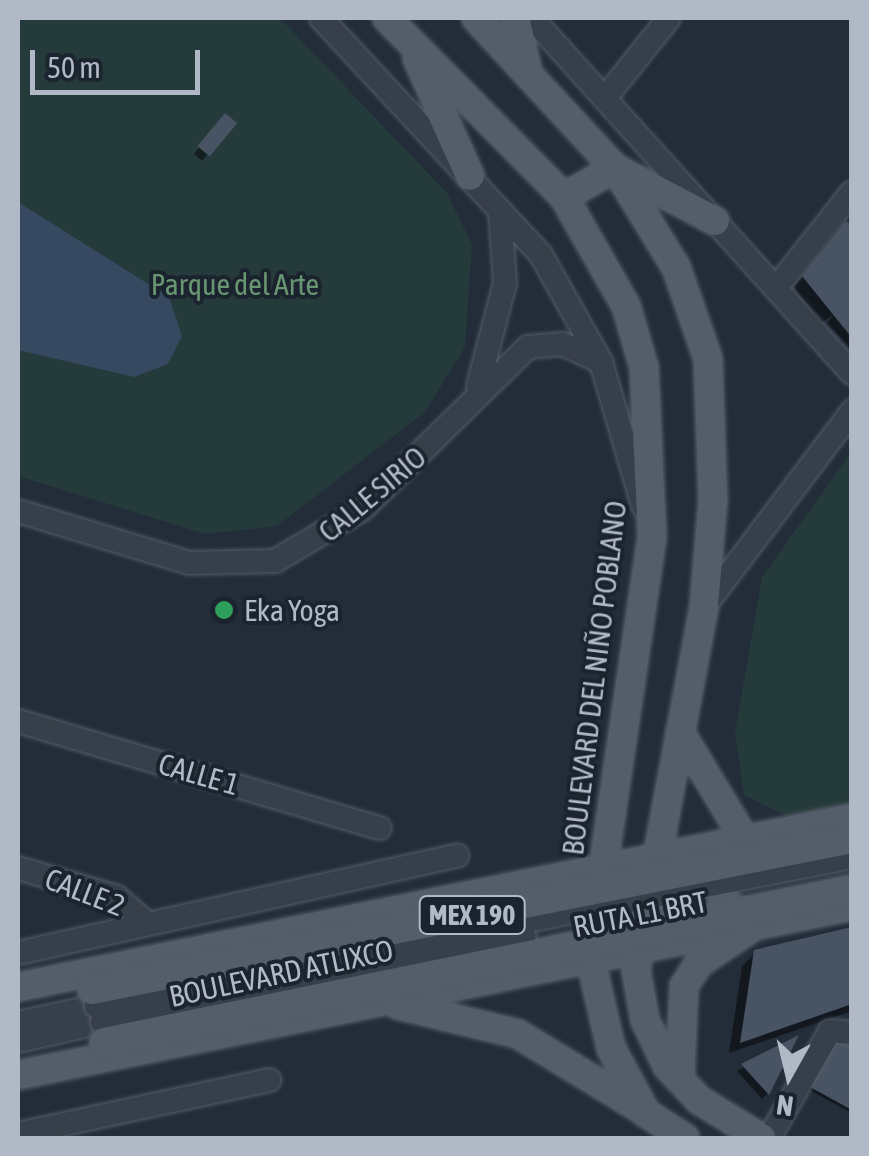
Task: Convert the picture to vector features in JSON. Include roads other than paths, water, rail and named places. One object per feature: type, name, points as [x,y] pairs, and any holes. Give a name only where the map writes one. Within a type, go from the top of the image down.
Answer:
[{"type":"main road","name":"BOULEVARD DEL NIÑO POBLANO","points":[[387,18],[564,197],[626,306],[644,367],[652,536],[590,958],[596,1006],[646,1112]]},
{"type":"main road","points":[[476,18],[615,168],[676,268],[708,359],[713,499],[704,607],[638,947],[644,1020],[680,1082],[761,1138]]},
{"type":"main road","points":[[515,18],[528,74]]},
{"type":"main road","points":[[410,43],[470,176]]},
{"type":"main road","points":[[564,197],[615,168]]},
{"type":"main road","points":[[615,168],[715,221]]},
{"type":"main road","points":[[680,732],[744,838]]},
{"type":"main road","points":[[18,987],[852,818]]},
{"type":"main road","points":[[744,838],[717,876],[727,907],[752,927]]},
{"type":"main road","name":"BOULEVARD ATLIXCO","points":[[18,1061],[99,1015],[852,839]]},
{"type":"main road","points":[[502,888],[522,926],[521,973]]},
{"type":"main road","name":"BOULEVARD ATLIXCO","points":[[18,1003],[99,1015],[852,889]]},
{"type":"main road","points":[[18,1075],[852,906]]},
{"type":"main road","points":[[680,1082],[675,1030],[684,986],[700,962],[752,927]]},
{"type":"main road","points":[[387,1003],[518,1034],[686,1138]]},
{"type":"street","points":[[321,18],[541,254],[601,362],[652,536]]},
{"type":"street","points":[[532,18],[852,372]]},
{"type":"street","points":[[605,98],[669,18]]},
{"type":"street","points":[[776,288],[852,192]]},
{"type":"street","name":"CALLE SIRIO","points":[[476,394],[501,310],[500,210]]},
{"type":"street","name":"CALLE SIRIO","points":[[18,512],[189,563],[275,561],[363,509],[528,347],[563,344],[601,362]]},
{"type":"street","points":[[704,607],[852,411]]},
{"type":"street","name":"CALLE 1","points":[[18,720],[380,828]]},
{"type":"street","points":[[18,952],[457,856]]},
{"type":"street","name":"RUTA L1 BRT","points":[[18,1041],[99,1015],[852,857]]},
{"type":"street","name":"CALLE 2","points":[[18,868],[117,897],[148,924]]},
{"type":"street","name":"RUTA L1 BRT","points":[[18,1023],[99,1015],[852,872]]},
{"type":"street","points":[[769,1138],[830,1031],[852,1033]]},
{"type":"street","points":[[18,1134],[64,1131],[269,1080]]},
{"type":"street","points":[[64,1131],[92,1138]]},
{"type":"water","points":[[18,202],[169,297],[182,336],[168,364],[134,377],[18,350]]},
{"type":"place","name":"Eka Yoga","points":[[224,610]]},
{"type":"park label","name":"Parque del Arte","points":[[235,284]]}]
